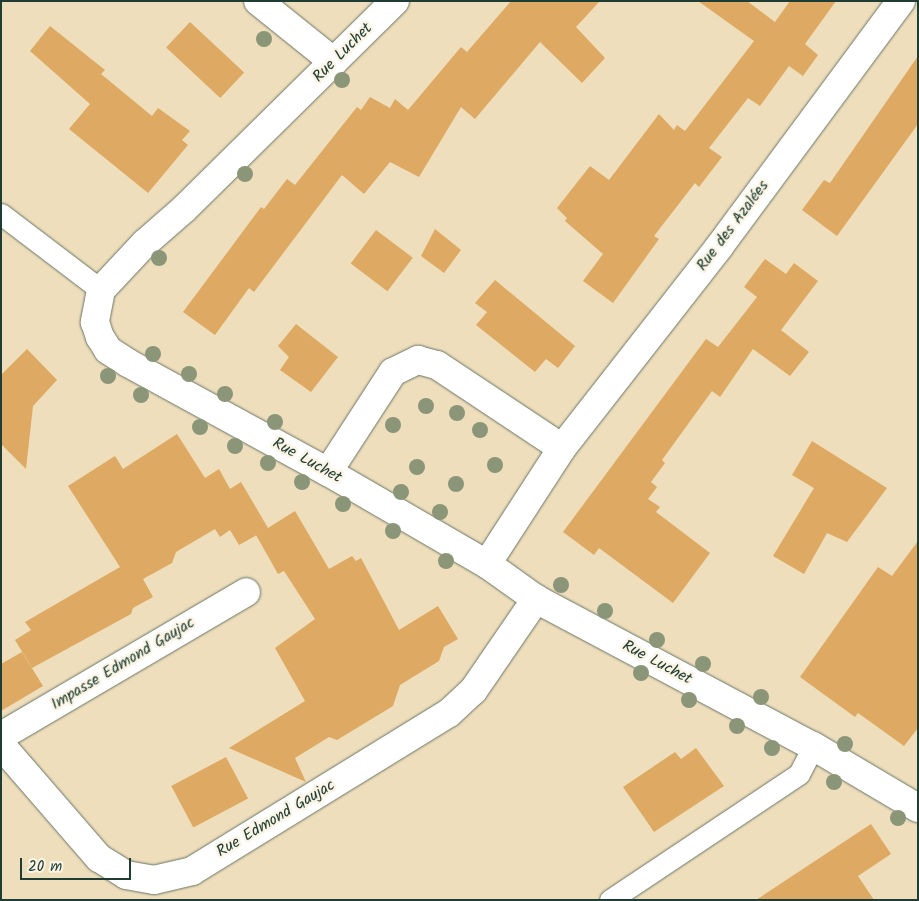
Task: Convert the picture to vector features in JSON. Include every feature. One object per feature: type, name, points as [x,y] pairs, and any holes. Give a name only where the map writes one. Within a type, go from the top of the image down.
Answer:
[{"type":"street","points":[[258,1],[334,62]]},
{"type":"street","name":"Rue Luchet","points":[[395,1],[184,209],[145,243],[101,290],[95,322],[108,350],[328,472],[486,564],[536,599],[813,746],[918,808]]},
{"type":"street","name":"Rue des Azalées","points":[[486,564],[562,448],[719,247],[901,1]]},
{"type":"street","points":[[328,472],[393,372],[418,360],[438,365],[562,448]]},
{"type":"street","name":"Impasse Edmond Gaujac","points":[[1,736],[246,592]]},
{"type":"street","name":"Rue Edmond Gaujac","points":[[1,746],[98,858],[126,875],[154,880],[192,871],[449,713],[473,691],[536,599]]},
{"type":"lane","points":[[1,214],[101,290]]},
{"type":"lane","points":[[610,900],[799,774],[813,746]]},
{"type":"building","points":[[511,1],[600,1],[576,27],[605,58],[582,83],[540,42],[475,119],[461,107],[419,177],[390,162],[364,194],[342,175],[254,292],[249,288],[215,335],[183,312],[261,207],[264,209],[287,179],[295,185],[357,107],[361,110],[370,97],[390,108],[395,99],[408,110],[461,47],[467,52]]},
{"type":"building","points":[[698,1],[747,1],[775,22],[790,1],[836,1],[805,44],[818,55],[803,76],[789,66],[760,106],[748,98],[709,148],[722,157],[699,187],[695,183],[654,236],[659,239],[613,303],[583,281],[603,254],[565,221],[567,218],[557,208],[590,166],[609,180],[659,114],[674,130],[677,125],[685,131],[754,41]]},
{"type":"building","points":[[190,22],[244,72],[220,98],[166,48]]},
{"type":"building","points":[[50,26],[105,70],[101,74],[152,116],[158,108],[190,131],[182,140],[188,145],[148,193],[69,129],[90,104],[30,51]]},
{"type":"building","points":[[918,56],[918,124],[837,236],[802,210],[824,180],[830,183]]},
{"type":"building","points":[[435,229],[461,250],[444,273],[421,256]]},
{"type":"building","points":[[376,230],[413,258],[387,291],[351,264]]},
{"type":"building","points":[[765,259],[786,274],[794,263],[818,281],[781,330],[809,352],[790,376],[753,349],[720,397],[712,391],[662,460],[665,463],[651,482],[657,487],[648,499],[660,507],[656,512],[710,553],[673,603],[599,548],[594,555],[563,532],[706,339],[718,347],[757,297],[744,287]]},
{"type":"building","points":[[495,280],[575,346],[558,368],[546,359],[535,372],[476,325],[487,312],[475,303]]},
{"type":"building","points":[[296,324],[338,357],[311,392],[280,370],[289,357],[278,346]]},
{"type":"building","points":[[27,349],[57,380],[33,406],[26,469],[1,444],[1,375]]},
{"type":"building","points":[[177,434],[205,478],[219,469],[230,489],[241,482],[268,528],[295,511],[329,569],[352,556],[356,561],[361,558],[399,630],[438,606],[458,639],[444,647],[439,661],[400,685],[393,706],[337,740],[329,737],[295,758],[306,782],[229,748],[305,701],[275,648],[315,619],[284,571],[278,574],[256,535],[239,545],[230,530],[220,537],[215,529],[176,552],[172,563],[143,579],[153,597],[133,608],[131,614],[32,668],[15,640],[31,630],[25,622],[120,567],[68,486],[115,456],[123,469]]},
{"type":"building","points":[[812,441],[887,488],[847,542],[827,533],[804,574],[773,556],[814,488],[792,475]]},
{"type":"building","points":[[918,541],[918,728],[904,746],[858,713],[855,717],[800,677],[878,567],[892,576]]},
{"type":"building","points":[[22,652],[43,686],[1,711],[1,664]]},
{"type":"building","points":[[696,748],[724,786],[654,832],[623,787],[675,752],[681,759]]},
{"type":"building","points":[[226,757],[248,798],[193,828],[171,786]]},
{"type":"building","points":[[871,824],[891,854],[858,876],[874,900],[756,900]]}]
